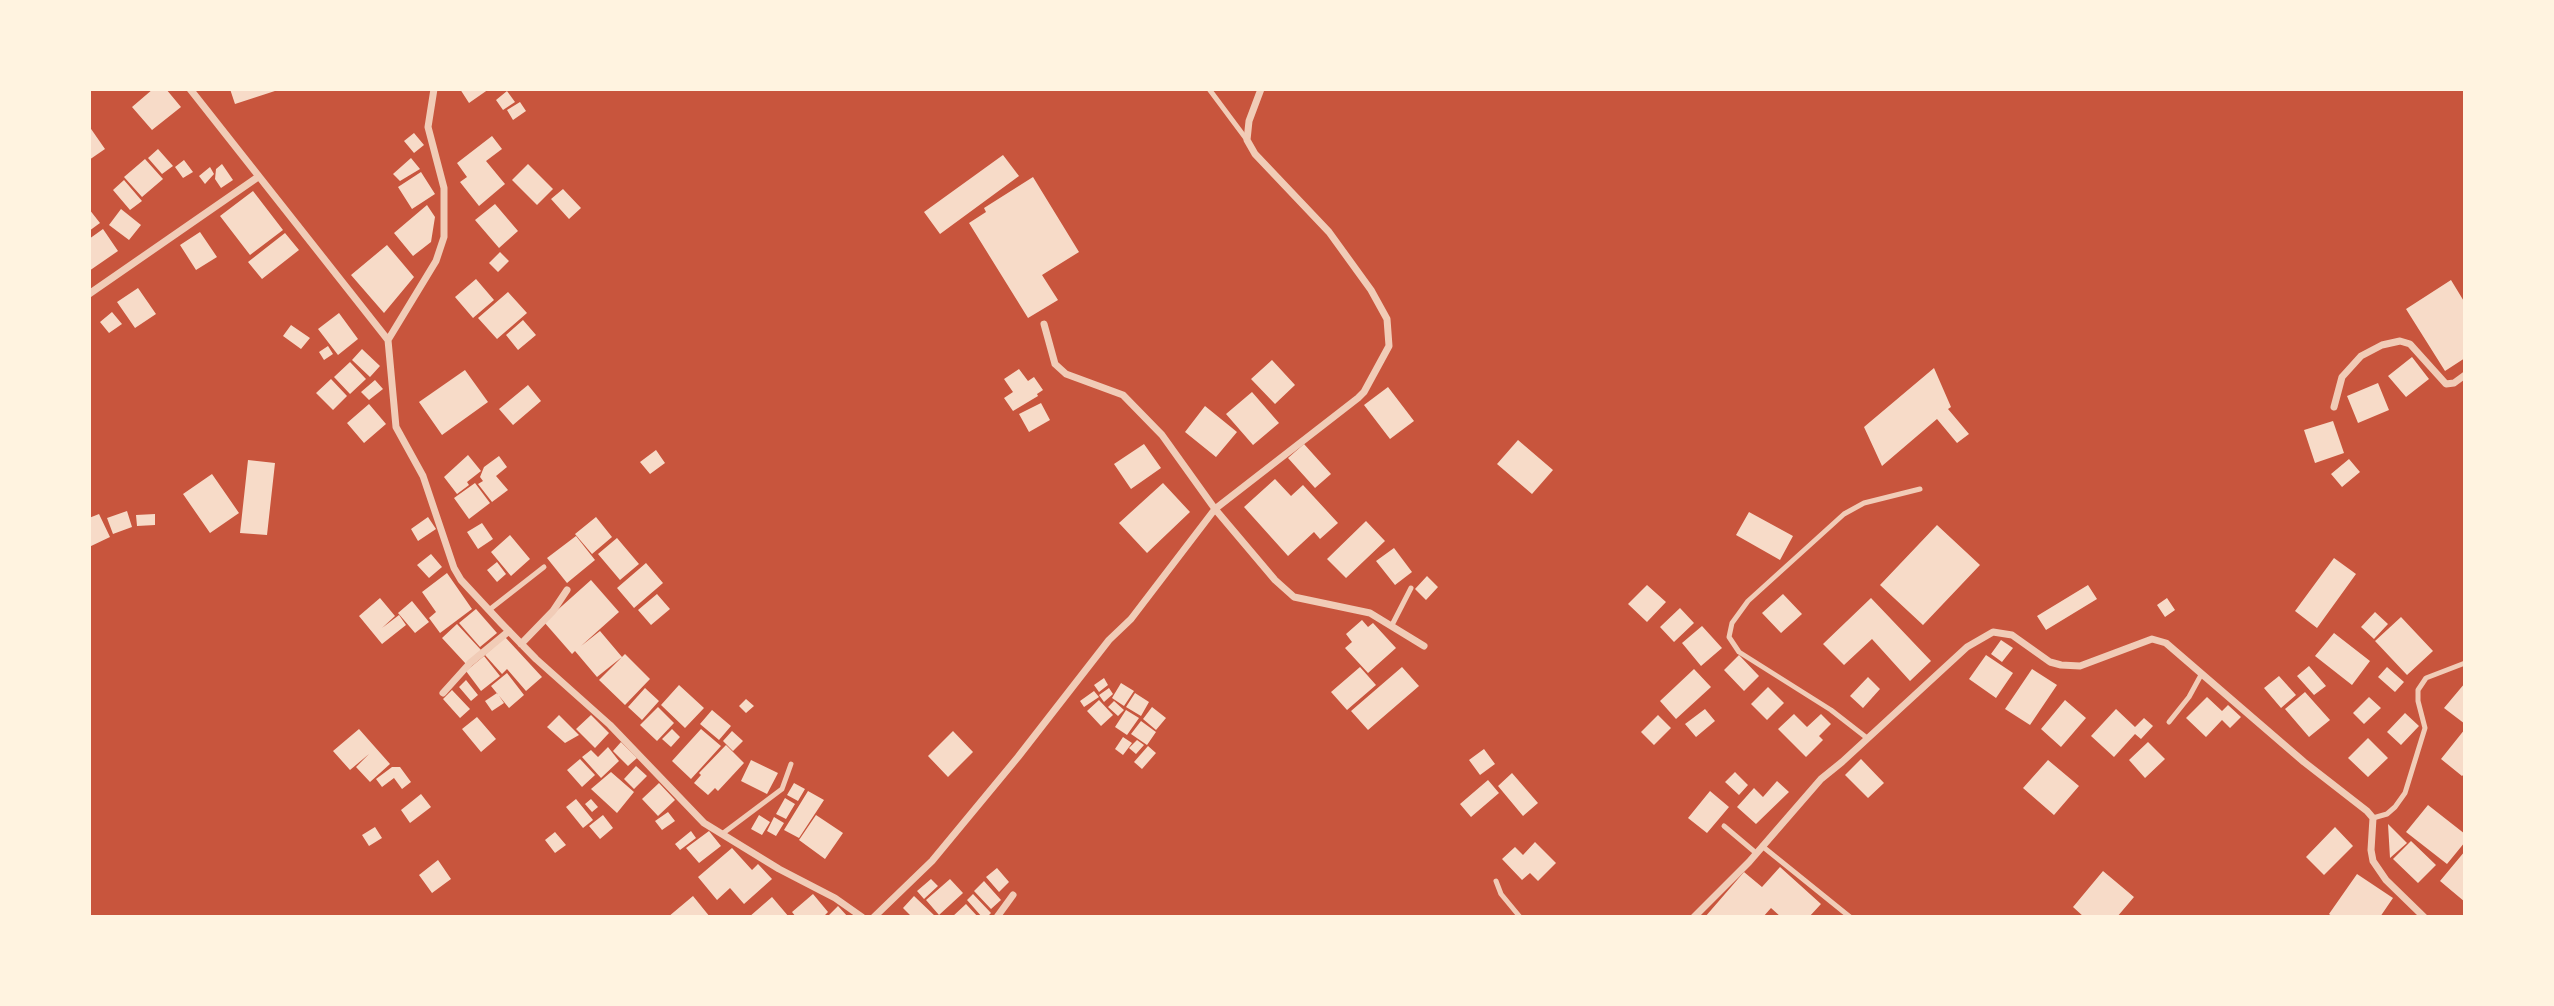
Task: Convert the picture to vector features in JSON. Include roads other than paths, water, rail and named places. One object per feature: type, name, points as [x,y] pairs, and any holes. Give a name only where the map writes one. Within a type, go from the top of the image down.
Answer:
[{"type":"street","points":[[190,89],[388,340],[396,427],[423,476],[454,568],[461,580],[509,632],[610,726],[704,823],[779,869],[835,898],[862,917]]},
{"type":"street","points":[[388,340],[436,261],[444,237],[444,188],[428,127],[435,89]]},
{"type":"street","points":[[874,917],[932,861],[1018,757],[1109,640],[1131,619],[1215,509],[1364,393],[1388,346],[1387,319],[1371,290],[1329,232],[1255,154],[1247,141],[1249,121],[1261,89]]},
{"type":"street","points":[[89,294],[258,177]]},
{"type":"street","points":[[1044,324],[1055,364],[1066,373],[1123,395],[1163,435],[1215,509],[1275,580],[1294,597],[1370,613],[1424,646]]},
{"type":"street","points":[[2334,407],[2342,377],[2361,356],[2382,345],[2400,341],[2410,344],[2446,384],[2454,383],[2465,375]]},
{"type":"street","points":[[522,644],[553,611],[566,590]]},
{"type":"street","points":[[443,693],[470,663],[509,632]]},
{"type":"street","points":[[1694,917],[1756,853],[1821,779],[1967,647],[1993,632],[2012,635],[2050,662],[2061,666],[2080,666],[2152,639],[2166,643],[2304,762],[2367,811],[2372,818],[2373,861],[2386,880],[2424,917]]},
{"type":"street","points":[[997,917],[1013,895]]},
{"type":"lane","points":[[1209,89],[1247,141]]},
{"type":"lane","points":[[1867,738],[1831,710],[1739,652],[1729,637],[1732,623],[1748,601],[1844,514],[1864,503],[1920,489]]},
{"type":"lane","points":[[489,610],[544,567]]},
{"type":"lane","points":[[1392,625],[1411,588]]},
{"type":"lane","points":[[2372,818],[2387,814],[2405,793],[2425,728],[2418,690],[2426,678],[2465,663]]},
{"type":"lane","points":[[2169,722],[2189,697],[2201,675]]},
{"type":"lane","points":[[722,834],[782,789],[791,764]]},
{"type":"lane","points":[[1724,826],[1756,853]]},
{"type":"lane","points":[[1762,846],[1850,917]]},
{"type":"lane","points":[[1496,881],[1501,894],[1520,917]]}]
